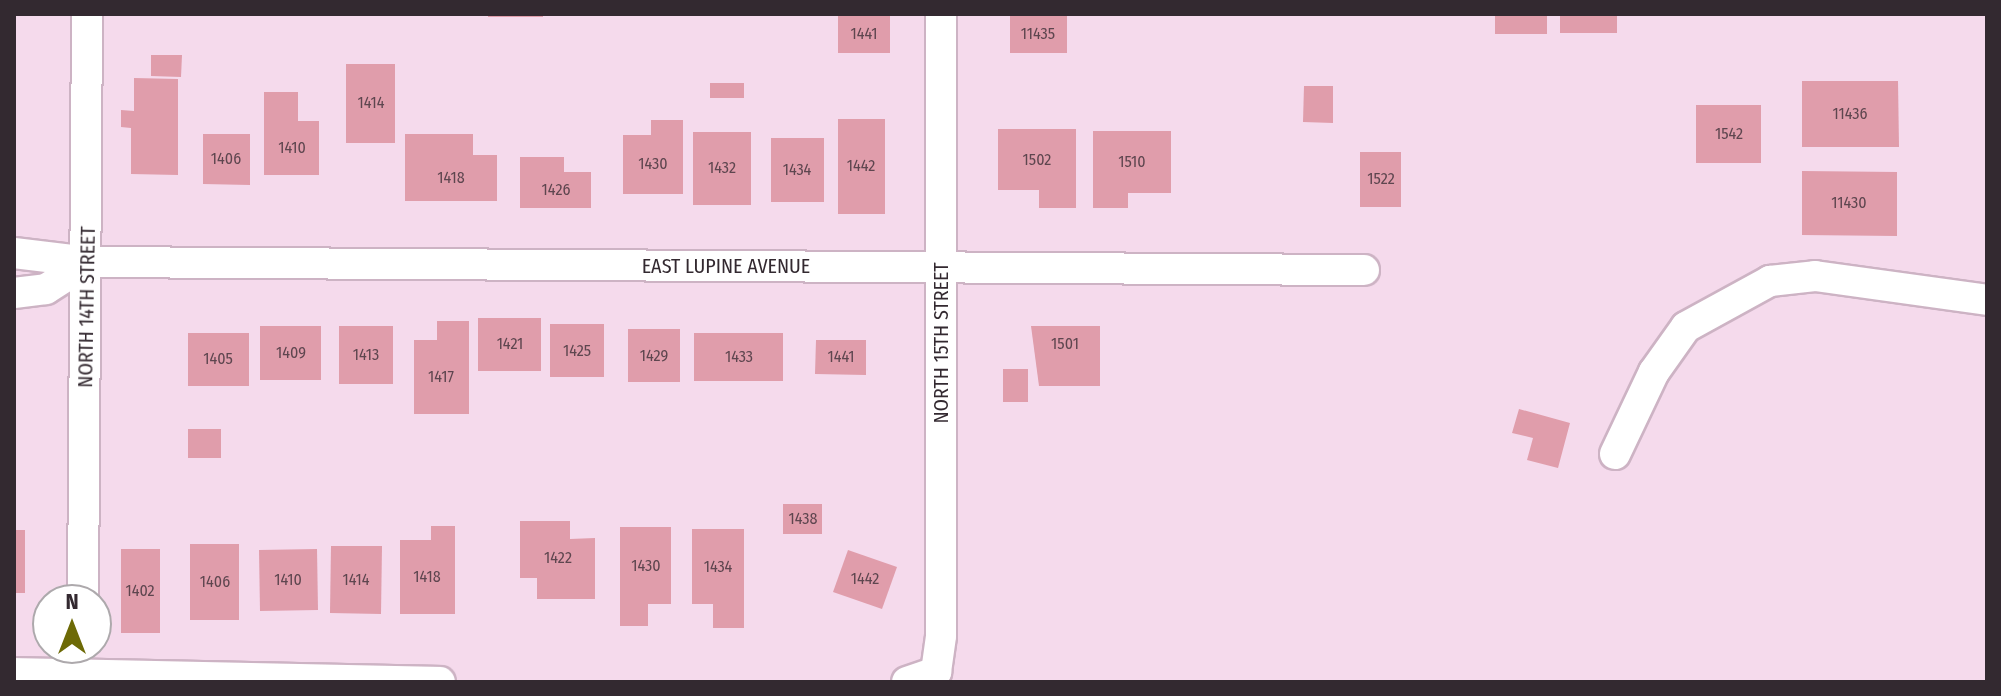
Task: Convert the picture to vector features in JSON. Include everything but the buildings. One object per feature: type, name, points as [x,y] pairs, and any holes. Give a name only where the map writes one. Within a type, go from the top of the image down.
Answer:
[{"type":"street","name":"NORTH 14TH STREET","points":[[83,584],[88,262],[87,14]]},
{"type":"street","name":"NORTH 15TH STREET","points":[[922,677],[941,267],[941,14]]},
{"type":"street","name":"EAST LUPINE AVENUE","points":[[14,253],[88,262],[1364,270]]},
{"type":"street","points":[[14,293],[46,289],[88,262]]},
{"type":"street","points":[[1615,454],[1654,372],[1686,327],[1770,281],[1815,276],[1987,300]]},
{"type":"street","points":[[14,673],[82,668],[440,682]]}]
